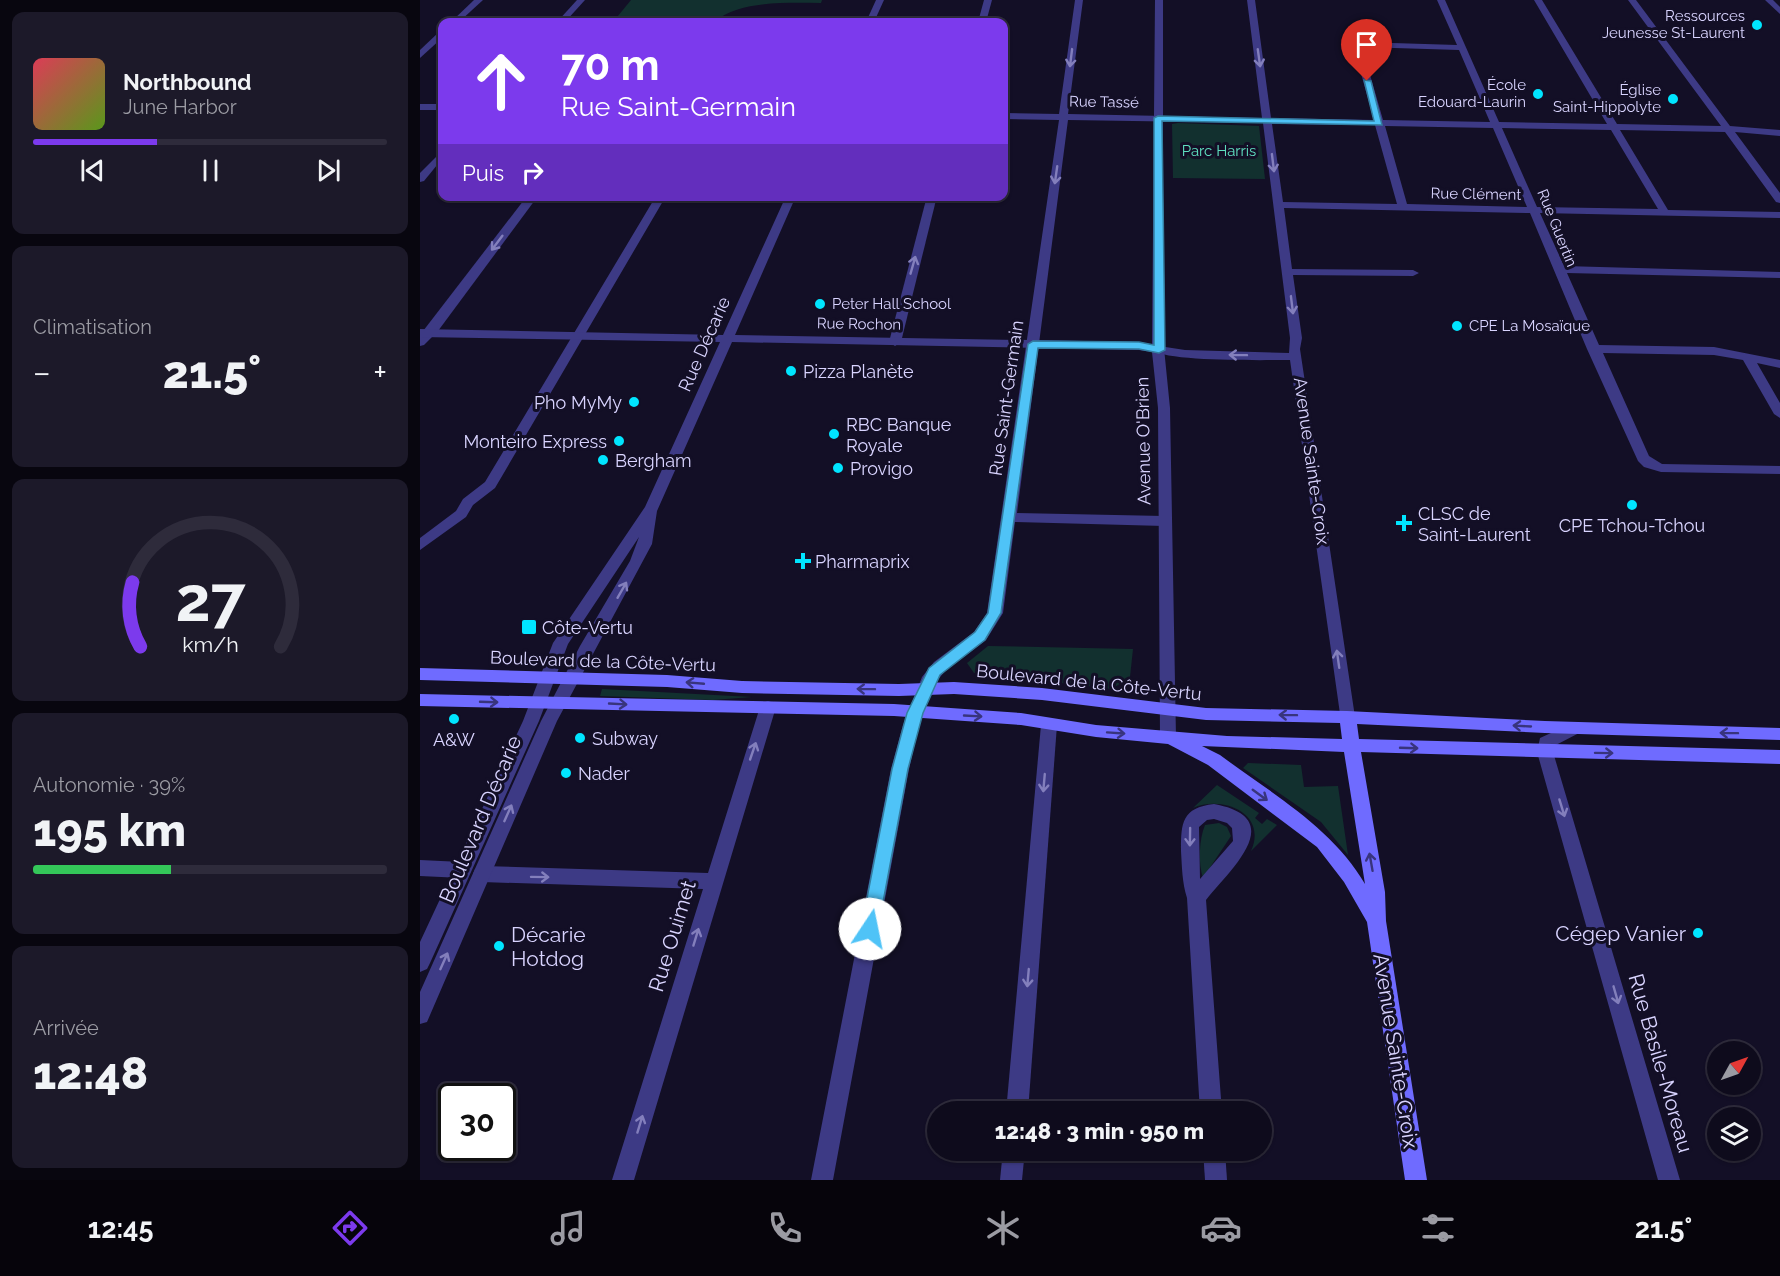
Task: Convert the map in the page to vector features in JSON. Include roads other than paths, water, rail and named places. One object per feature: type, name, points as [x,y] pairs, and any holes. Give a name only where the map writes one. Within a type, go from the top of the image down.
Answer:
[{"type":"main road","name":"Boulevard de la Côte-Vertu","points":[[420,674],[572,678],[742,687],[954,688],[1030,693],[1206,714],[1347,717],[1575,728],[1780,734]]},
{"type":"main road","points":[[420,700],[719,708],[768,707],[915,713],[1021,719],[1049,725],[1227,742],[1780,757]]},
{"type":"main road","name":"Avenue Sainte-Croix","points":[[1347,717],[1374,883],[1376,921],[1416,1180]]},
{"type":"main road","name":"Avenue Sainte-Croix","points":[[1168,736],[1214,760],[1323,842],[1344,866],[1376,921]]},
{"type":"street","points":[[459,18],[479,0]]},
{"type":"street","points":[[565,18],[581,0]]},
{"type":"street","points":[[872,18],[880,0]]},
{"type":"street","points":[[983,18],[988,0]]},
{"type":"street","name":"Rue Saint-Germain","points":[[822,1180],[900,769],[915,713],[924,689],[940,666],[980,636],[994,613],[1033,344],[1078,0]]},
{"type":"street","name":"Avenue O'Brien","points":[[1159,0],[1159,350],[1164,408],[1168,736]]},
{"type":"street","name":"Avenue Sainte-Croix","points":[[1251,0],[1288,272],[1296,357],[1347,717]]},
{"type":"street","name":"Rue Guertin","points":[[1441,0],[1642,458],[1649,464],[1661,468],[1780,470]]},
{"type":"street","points":[[1538,0],[1611,127],[1664,212]]},
{"type":"street","points":[[1632,0],[1780,200]]},
{"type":"street","points":[[1769,0],[1780,12]]},
{"type":"street","points":[[420,55],[438,38]]},
{"type":"street","points":[[1403,207],[1357,45],[1460,45]]},
{"type":"street","points":[[420,107],[438,107]]},
{"type":"street","name":"Rue Tassé","points":[[1008,116],[1727,129],[1780,133]]},
{"type":"street","points":[[420,179],[438,161]]},
{"type":"street","points":[[423,336],[529,201]]},
{"type":"street","points":[[420,545],[461,514],[468,502],[485,489],[658,201]]},
{"type":"street","name":"Rue Décarie","points":[[546,677],[571,626],[601,586],[652,507],[789,201]]},
{"type":"street","points":[[894,342],[931,201]]},
{"type":"street","name":"Rue Clément","points":[[1279,205],[1780,215]]},
{"type":"street","points":[[1558,269],[1780,275]]},
{"type":"street","points":[[1288,272],[1413,273]]},
{"type":"street","name":"Rue Rochon","points":[[423,336],[579,334],[1139,346],[1185,354],[1296,357]]},
{"type":"street","points":[[1593,349],[1714,351],[1780,364]]},
{"type":"street","points":[[1747,356],[1780,414]]},
{"type":"street","name":"Rue Décarie","points":[[572,678],[645,544],[652,507]]},
{"type":"street","points":[[1009,517],[1164,521]]},
{"type":"street","name":"Boulevard Décarie","points":[[420,963],[531,721],[546,677]]},
{"type":"street","name":"Boulevard Décarie","points":[[420,1015],[559,702],[572,678]]},
{"type":"street","name":"Rue Ouimet","points":[[623,1180],[768,707]]},
{"type":"street","points":[[1018,1101],[1049,725]]},
{"type":"street","name":"Boulevard de la Côte-Vertu","points":[[1545,752],[1546,743],[1575,728]]},
{"type":"street","name":"Rue Basile-Moreau","points":[[1545,752],[1669,1180]]},
{"type":"street","points":[[420,867],[482,874],[713,881]]},
{"type":"street","points":[[1196,898],[1210,1101]]},
{"type":"street","points":[[1011,1180],[1013,1161]]},
{"type":"street","points":[[1215,1161],[1216,1180]]},
{"type":"place","name":"Ressources Jeunesse St-Laurent","points":[[1757,25]]},
{"type":"place","name":"École Edouard-Laurin","points":[[1538,94]]},
{"type":"place","name":"Église Saint-Hippolyte","points":[[1673,99]]},
{"type":"place","name":"Peter Hall School","points":[[820,304]]},
{"type":"place","name":"CPE La Mosaïque","points":[[1457,326]]},
{"type":"place","name":"Pizza Planète","points":[[791,371]]},
{"type":"place","name":"Pho MyMy","points":[[634,402]]},
{"type":"place","name":"RBC Banque Royale","points":[[834,434]]},
{"type":"place","name":"Monteiro Express","points":[[619,441]]},
{"type":"place","name":"Bergham","points":[[603,460]]},
{"type":"place","name":"Provigo","points":[[838,468]]},
{"type":"place","name":"CPE Tchou-Tchou","points":[[1632,505]]},
{"type":"place","name":"CLSC de Saint-Laurent","points":[[1404,523]]},
{"type":"place","name":"Pharmaprix","points":[[803,561]]},
{"type":"place","name":"Côte-Vertu","points":[[529,627]]},
{"type":"place","name":"A&W","points":[[454,719]]},
{"type":"place","name":"Subway","points":[[580,738]]},
{"type":"place","name":"Nader","points":[[566,773]]},
{"type":"place","name":"Cégep Vanier","points":[[1698,933]]},
{"type":"place","name":"Décarie Hotdog","points":[[499,946]]},
{"type":"park label","name":"Parc Harris","points":[[1219,151]]}]
